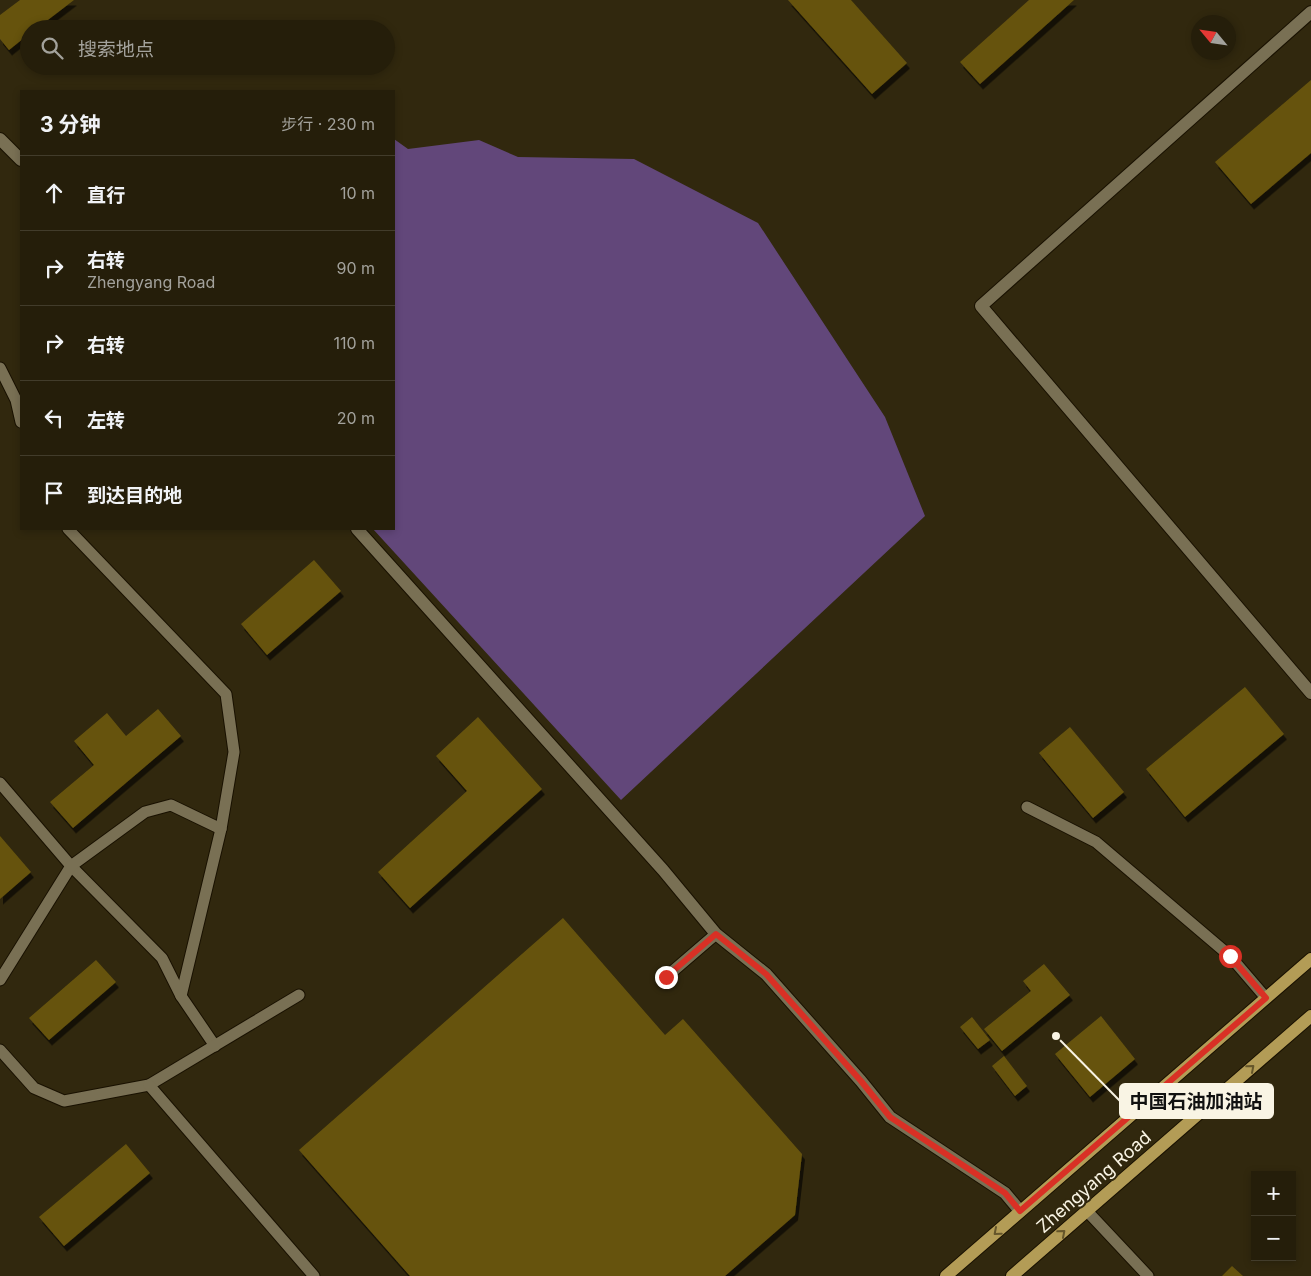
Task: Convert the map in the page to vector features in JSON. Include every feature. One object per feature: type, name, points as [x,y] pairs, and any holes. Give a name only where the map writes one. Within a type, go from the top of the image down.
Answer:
[{"type":"main road","name":"Zhengyang Road","points":[[946,1276],[1311,959]]},
{"type":"main road","name":"Zhengyang Road","points":[[1014,1276],[1311,1016]]},
{"type":"street","points":[[1311,12],[981,306],[1311,693]]},
{"type":"street","points":[[0,139],[20,159]]},
{"type":"street","points":[[358,530],[663,870],[716,934],[766,974],[861,1081],[890,1117],[1005,1193],[1020,1211]]},
{"type":"lane","points":[[0,368],[16,400],[20,418]]},
{"type":"lane","points":[[69,530],[226,694],[234,752],[221,829],[181,996]]},
{"type":"lane","points":[[0,783],[71,866],[162,958],[181,996],[215,1046]]},
{"type":"lane","points":[[0,980],[71,866],[146,812],[170,805],[221,829]]},
{"type":"lane","points":[[1027,807],[1096,842],[1230,956],[1266,998]]},
{"type":"lane","points":[[666,977],[716,934]]},
{"type":"lane","points":[[0,1050],[34,1088],[64,1101],[150,1085],[300,995]]},
{"type":"lane","points":[[150,1085],[314,1276]]},
{"type":"lane","points":[[1087,1211],[1148,1276]]},
{"type":"shaded area","points":[[395,140],[408,149],[479,140],[518,157],[634,159],[758,223],[885,417],[925,516],[621,800],[374,530],[395,530]]},
{"type":"building","points":[[20,0],[74,0],[48,20],[20,20],[20,41],[9,50],[0,39],[0,15]]},
{"type":"building","points":[[788,0],[851,0],[907,63],[872,94]]},
{"type":"building","points":[[1029,0],[1074,0],[980,84],[960,62]]},
{"type":"building","points":[[1311,80],[1311,153],[1251,204],[1215,162]]},
{"type":"building","points":[[314,560],[341,591],[267,655],[241,624]]},
{"type":"building","points":[[1245,687],[1284,734],[1185,817],[1146,769]]},
{"type":"building","points":[[158,709],[181,736],[73,828],[50,802],[94,765],[74,741],[107,713],[126,736]]},
{"type":"building","points":[[478,717],[542,789],[410,908],[378,872],[467,791],[436,756]]},
{"type":"building","points":[[1070,727],[1124,792],[1093,818],[1039,753]]},
{"type":"building","points":[[0,836],[31,872],[0,899]]},
{"type":"building","points":[[563,918],[665,1035],[683,1019],[802,1154],[795,1215],[725,1276],[410,1276],[299,1150]]},
{"type":"building","points":[[96,960],[116,982],[49,1040],[29,1018]]},
{"type":"building","points":[[1044,964],[1070,995],[1002,1051],[984,1029],[1031,991],[1023,981]]},
{"type":"building","points":[[1101,1016],[1135,1059],[1090,1097],[1055,1054]]},
{"type":"building","points":[[972,1017],[990,1040],[978,1049],[960,1027]]},
{"type":"building","points":[[1004,1056],[1027,1086],[1015,1096],[992,1066]]},
{"type":"building","points":[[126,1144],[150,1173],[64,1246],[39,1217]]},
{"type":"building","points":[[1232,1266],[1243,1276],[1222,1276]]},
{"type":"place","name":"中国石油加油站","points":[[1056,1036]]},
{"type":"route","points":[[666,977],[716,934],[766,974],[861,1081],[890,1117],[974,1170],[1005,1193],[1020,1211],[1266,998],[1230,956]]}]
